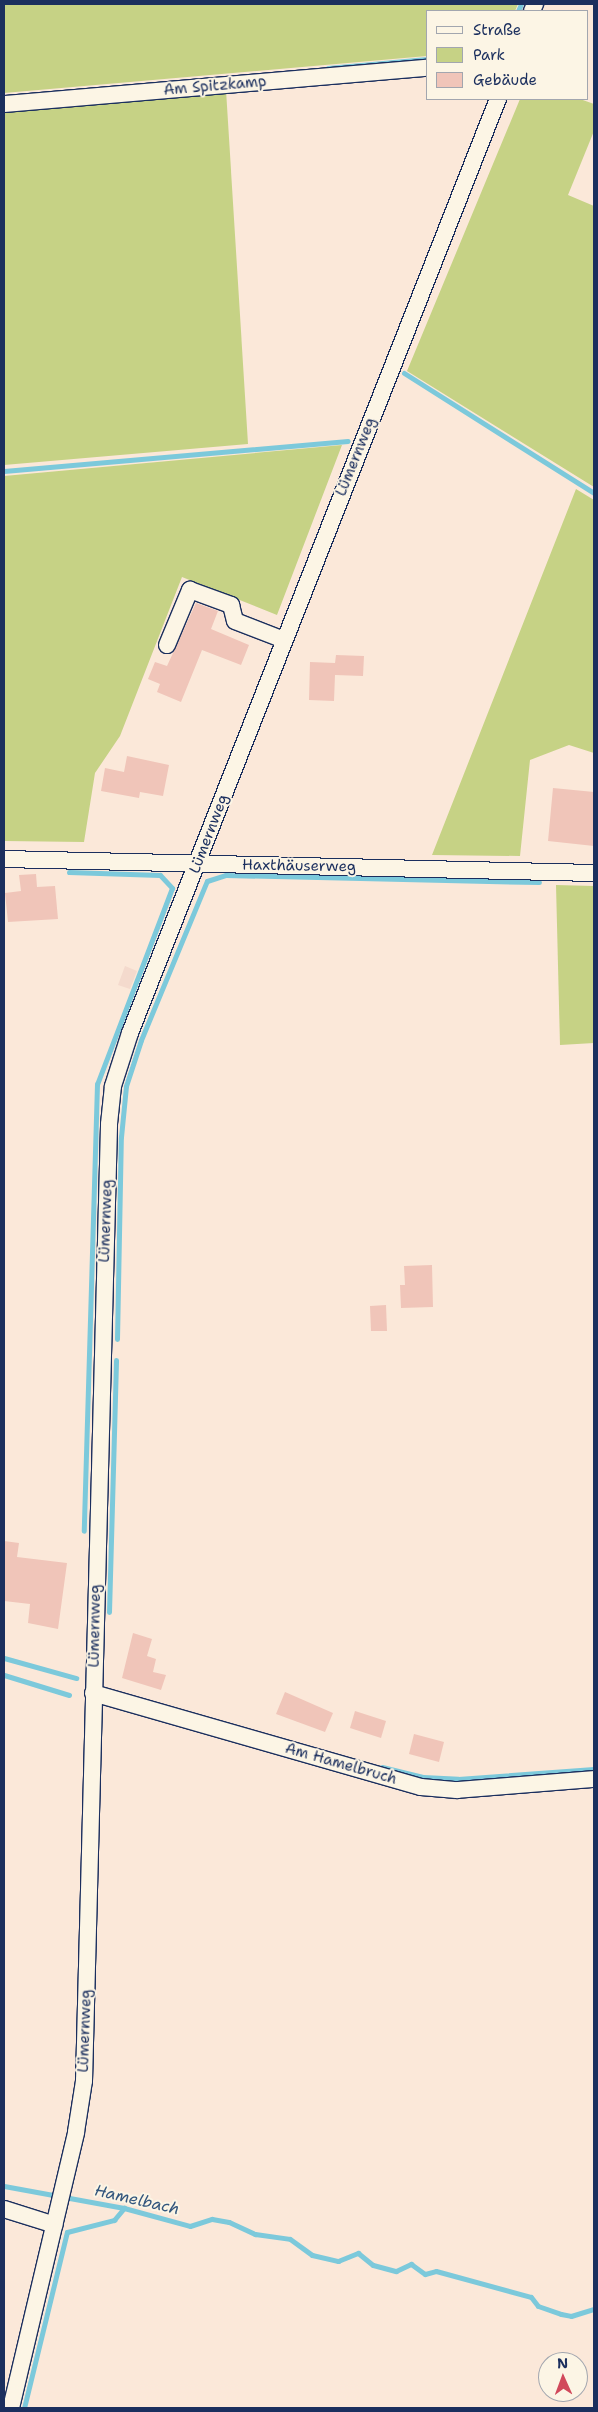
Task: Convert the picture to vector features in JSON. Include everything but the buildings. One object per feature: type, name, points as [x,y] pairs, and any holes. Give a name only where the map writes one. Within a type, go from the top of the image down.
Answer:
[{"type":"street","name":"Am Spitzkamp","points":[[4,104],[426,68]]},
{"type":"street","name":"Lümernweg","points":[[11,2408],[65,2184],[84,2081],[93,1693],[113,1086],[130,1033],[498,100]]},
{"type":"street","points":[[167,646],[190,590],[231,605],[236,621],[284,640]]},
{"type":"street","name":"Haxthäuserweg","points":[[4,859],[594,873]]},
{"type":"street","name":"Am Hamelbruch","points":[[93,1693],[421,1787],[457,1790],[594,1779]]},
{"type":"street","points":[[4,2208],[57,2217]]},
{"type":"shaded area","points":[[125,966],[137,971],[130,989],[118,985]]},
{"type":"green space","points":[[4,4],[518,4],[515,10],[426,10],[426,56],[4,93]]},
{"type":"green space","points":[[226,90],[248,444],[4,465],[4,109]]},
{"type":"green space","points":[[520,100],[583,100],[594,104],[594,131],[568,195],[594,206],[594,487],[407,371]]},
{"type":"green space","points":[[342,445],[277,615],[182,577],[120,736],[95,773],[84,842],[4,841],[4,476]]},
{"type":"green space","points":[[576,489],[594,500],[594,753],[569,745],[530,760],[520,856],[432,855]]},
{"type":"green space","points":[[556,885],[594,886],[594,1043],[560,1045]]},
{"type":"waterway","points":[[518,10],[521,4]]},
{"type":"waterway","points":[[328,68],[426,59]]},
{"type":"waterway","points":[[404,373],[594,493]]},
{"type":"waterway","points":[[4,471],[348,441]]},
{"type":"waterway","points":[[69,872],[160,875],[172,888],[97,1084],[84,1531]]},
{"type":"waterway","points":[[117,1339],[121,1137],[126,1086],[141,1040],[207,881],[226,875],[539,882]]},
{"type":"waterway","points":[[109,1612],[116,1360]]},
{"type":"waterway","points":[[4,1658],[76,1678]]},
{"type":"waterway","points":[[4,1675],[69,1695]]},
{"type":"waterway","points":[[382,1767],[423,1777],[458,1779],[594,1769]]},
{"type":"waterway","name":"Hamelbach","points":[[4,2186],[124,2208],[190,2226],[212,2219],[229,2222],[255,2234],[290,2239],[312,2255],[338,2261],[358,2253],[373,2265],[396,2271],[411,2264],[425,2274],[436,2271],[531,2297],[538,2306],[561,2314],[571,2316],[594,2309]]},
{"type":"waterway","points":[[24,2408],[67,2232],[114,2220],[124,2208]]}]
